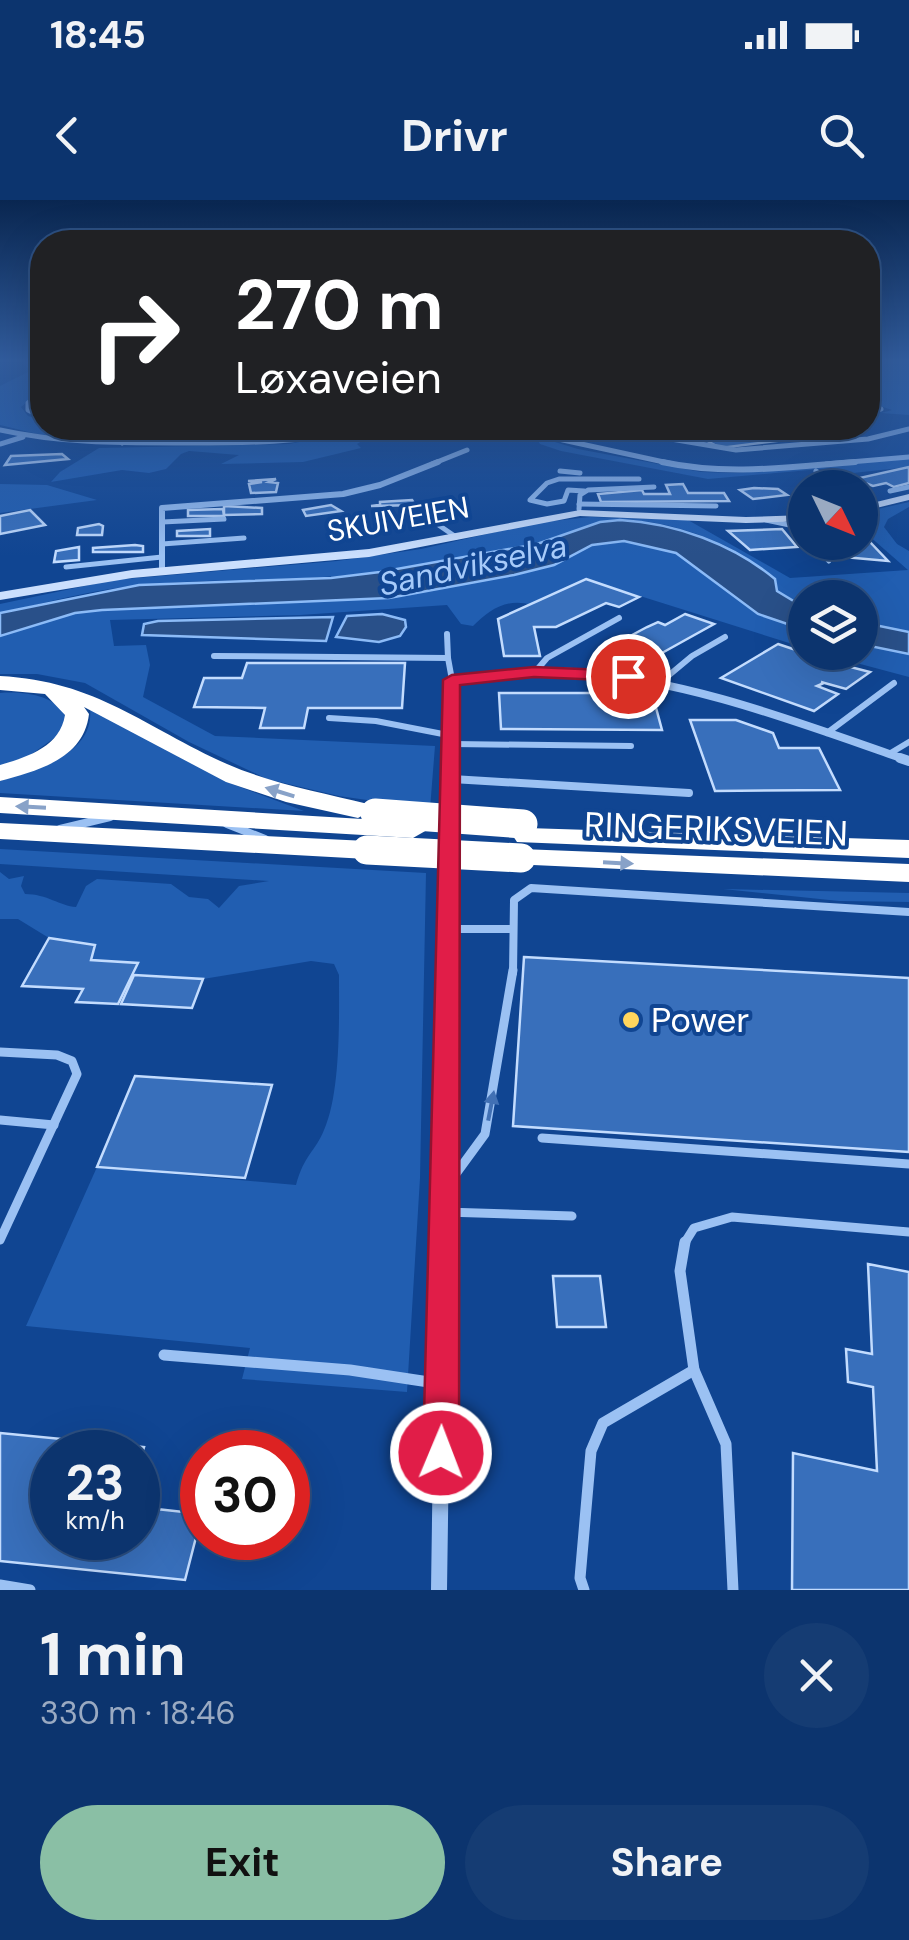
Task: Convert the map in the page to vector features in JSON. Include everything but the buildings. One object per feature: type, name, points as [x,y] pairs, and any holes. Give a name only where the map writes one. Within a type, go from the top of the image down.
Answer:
[{"type":"highway","points":[[0,683],[45,686],[108,706],[194,757],[255,784],[316,802],[372,830]]},
{"type":"highway","points":[[0,774],[46,756],[74,733],[78,720],[74,708],[45,686]]},
{"type":"highway","points":[[0,805],[283,846],[372,830]]},
{"type":"highway","points":[[0,831],[39,834],[208,816],[372,830]]},
{"type":"highway","name":"RINGERIKSVEIEN","points":[[372,830],[788,859],[909,873]]},
{"type":"highway","name":"RINGERIKSVEIEN","points":[[788,859],[909,849]]},
{"type":"highway","points":[[788,859],[842,884],[909,884]]},
{"type":"main road","points":[[878,505],[909,498]]},
{"type":"main road","name":"SKUIVEIEN","points":[[0,596],[162,564],[369,553],[579,508],[788,519]]},
{"type":"street","points":[[880,436],[909,429]]},
{"type":"street","points":[[0,430],[30,437]]},
{"type":"street","points":[[0,444],[24,436]]},
{"type":"street","points":[[50,440],[76,444],[301,440]]},
{"type":"street","points":[[561,440],[661,464],[716,471],[909,457]]},
{"type":"street","points":[[678,440],[736,450],[856,440]]},
{"type":"street","points":[[162,564],[162,508],[318,497],[362,490],[467,450]]},
{"type":"street","points":[[439,1590],[452,680],[534,672],[662,681],[909,761]]},
{"type":"lane","points":[[560,470],[638,479]]},
{"type":"lane","points":[[593,476],[554,480],[530,500],[555,504],[564,501],[566,491],[654,487]]},
{"type":"lane","points":[[890,491],[909,487]]},
{"type":"lane","points":[[584,492],[579,508],[716,506]]},
{"type":"lane","points":[[424,515],[456,537]]},
{"type":"lane","points":[[162,522],[224,519]]},
{"type":"lane","points":[[766,520],[788,525]]},
{"type":"lane","points":[[162,544],[244,538]]},
{"type":"lane","points":[[66,566],[162,564]]},
{"type":"lane","points":[[534,672],[547,658],[619,618]]},
{"type":"lane","points":[[447,634],[452,680]]},
{"type":"lane","points":[[662,681],[692,656],[725,637]]},
{"type":"lane","points":[[214,656],[448,658]]},
{"type":"lane","points":[[827,733],[894,684]]},
{"type":"lane","points":[[329,718],[376,721],[453,740],[631,746]]},
{"type":"lane","points":[[889,754],[909,742]]},
{"type":"lane","points":[[452,779],[689,792]]},
{"type":"lane","points":[[208,816],[283,846]]},
{"type":"lane","points":[[445,1190],[485,1134],[512,978],[514,900],[531,888],[909,912]]},
{"type":"lane","points":[[448,928],[512,929]]},
{"type":"lane","points":[[0,1052],[57,1054],[72,1060],[77,1074],[0,1240]]},
{"type":"lane","points":[[0,1120],[54,1125]]},
{"type":"lane","points":[[542,1138],[909,1164]]},
{"type":"lane","points":[[445,1212],[572,1216]]},
{"type":"lane","points":[[733,1590],[726,1444],[694,1370],[680,1271],[682,1247],[694,1228],[732,1217],[909,1232]]},
{"type":"lane","points":[[164,1355],[350,1370],[442,1384]]},
{"type":"lane","points":[[584,1590],[580,1578],[591,1451],[604,1423],[694,1370]]},
{"type":"lane","points":[[0,1585],[30,1590]]},
{"type":"shaded area","points":[[4,426],[30,426],[30,432]]},
{"type":"shaded area","points":[[366,440],[357,444],[361,448],[303,462],[221,464],[239,455],[189,451],[166,469],[149,473],[122,470],[51,482],[99,448]]},
{"type":"shaded area","points":[[538,440],[701,472],[739,473],[909,458],[909,467],[788,470],[708,479],[561,451]]},
{"type":"shaded area","points":[[0,484],[47,485],[97,500],[0,513]]},
{"type":"shaded area","points":[[909,502],[909,507],[888,519],[884,527],[897,544],[909,551],[909,632],[878,626],[878,580],[788,580],[788,598],[777,591],[777,583],[765,571],[733,550],[678,528],[642,521],[599,524],[546,541],[458,560],[353,575],[123,587],[0,613],[0,604],[113,580],[337,561],[421,549],[535,523],[590,517],[688,520],[790,578],[908,570],[878,544],[878,509]]},
{"type":"shaded area","points":[[624,541],[676,553],[758,614],[788,624],[788,643],[586,579],[532,605],[514,603],[498,607],[473,626],[461,624],[447,605],[300,615],[110,620],[114,646],[146,645],[150,665],[143,697],[215,736],[435,746],[430,809],[339,796],[267,779],[189,742],[85,683],[37,674],[0,674],[0,636],[75,613],[389,598],[554,565],[592,545]]},
{"type":"shaded area","points":[[878,648],[909,654],[909,677],[878,669]]},
{"type":"shaded area","points":[[0,693],[47,699],[62,710],[66,718],[64,731],[29,756],[0,766]]},
{"type":"shaded area","points":[[90,708],[232,784],[304,811],[0,793],[0,781],[45,765],[73,749],[89,724]]},
{"type":"shaded area","points":[[0,849],[426,873],[420,1178],[407,1392],[242,1379],[250,1348],[26,1326],[97,1167],[296,1185],[324,1130],[334,1096],[339,975],[334,964],[311,961],[203,979],[134,975],[137,963],[91,960],[94,945],[49,938],[18,919],[0,919],[0,872],[9,879],[24,876],[21,886],[25,894],[76,907],[86,886],[97,879],[171,884],[189,897],[208,899],[219,908],[239,886],[269,881],[0,864]]},
{"type":"shaded area","points":[[723,889],[909,893],[909,902],[839,901]]},
{"type":"water","name":"Sandvikselva","points":[[620,520],[662,526],[702,537],[741,555],[775,579],[777,591],[788,598],[788,624],[758,614],[676,553],[624,541],[592,545],[554,565],[514,575],[389,598],[102,610],[75,613],[0,636],[0,613],[139,585],[331,578],[380,572],[537,544],[600,522]]},
{"type":"water","points":[[382,614],[405,620],[406,627],[400,636],[379,642],[336,637],[347,616]]},
{"type":"water","points":[[333,617],[326,641],[142,635],[144,624],[158,621]]},
{"type":"water","points":[[878,626],[909,632],[909,654],[878,648]]},
{"type":"place","name":"Power","points":[[631,1020]]},
{"type":"route","points":[[441,1453],[452,680],[534,672],[628,676]]}]
